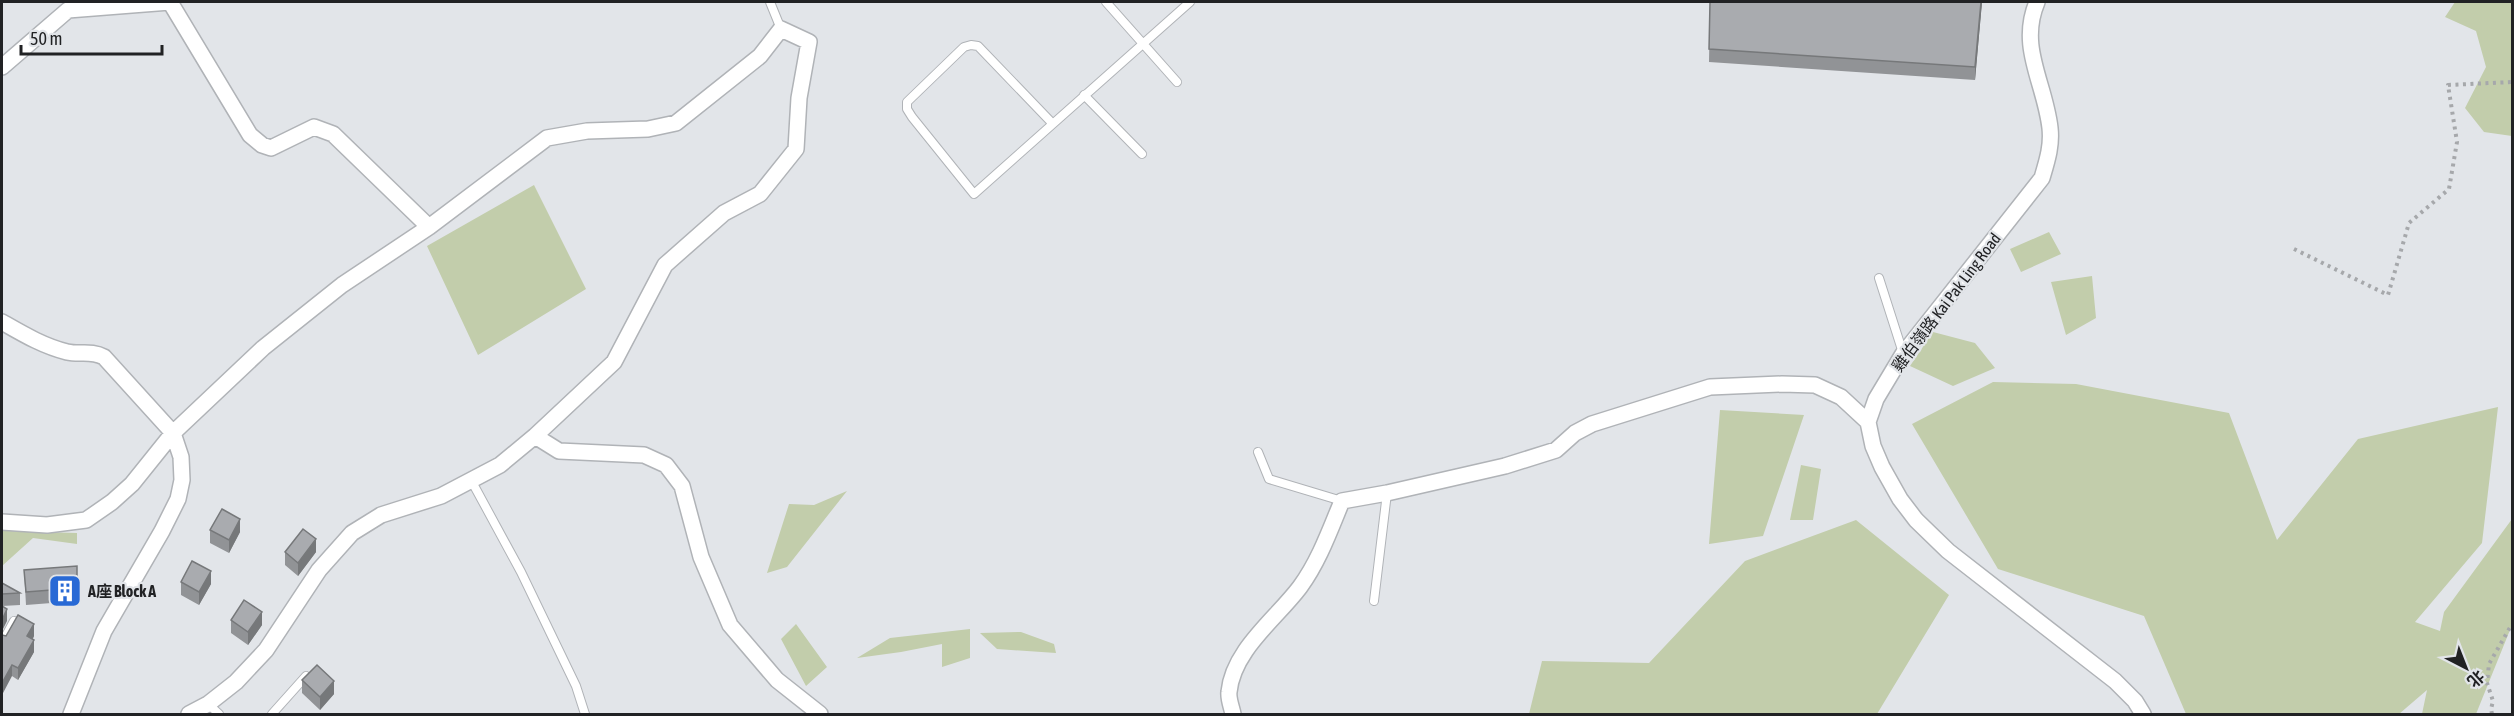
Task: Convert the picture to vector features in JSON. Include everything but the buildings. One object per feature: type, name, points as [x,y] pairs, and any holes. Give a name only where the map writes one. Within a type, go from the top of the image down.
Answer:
[{"type":"street","points":[[2,66],[68,10],[170,2],[250,135],[262,145],[272,148],[314,127],[333,134],[429,227]]},
{"type":"street","name":"雞伯嶺路 Kai Pak Ling Road","points":[[1868,422],[1876,399],[1903,354],[2042,178],[2050,153],[2050,127],[2032,57],[2029,32],[2037,2]]},
{"type":"street","points":[[2,522],[47,525],[86,520],[112,502],[132,484],[173,433],[263,348],[342,285],[429,227],[547,138],[587,131],[648,129],[676,123],[760,56],[781,29],[809,42],[799,98],[796,149],[760,194],[724,213],[664,265],[614,362],[535,436],[500,465],[441,496],[381,515],[352,533],[319,570],[266,651],[214,709],[189,714]]},
{"type":"street","points":[[2,322],[35,341],[69,352],[94,352],[104,357],[173,433],[181,457],[182,480],[178,499],[104,631],[71,714]]},
{"type":"street","points":[[1233,714],[1228,694],[1233,675],[1253,641],[1300,586],[1322,549],[1342,501],[1505,466],[1556,450],[1575,433],[1592,424],[1710,387],[1782,384],[1815,386],[1841,396],[1868,422],[1873,446],[1882,467],[1900,499],[1916,520],[1948,551],[2115,681],[2135,701],[2143,714]]},
{"type":"street","points":[[535,436],[559,451],[644,455],[666,465],[682,486],[701,557],[730,625],[777,680],[820,714]]},
{"type":"lane","points":[[770,2],[781,29]]},
{"type":"lane","points":[[1106,2],[1178,82]]},
{"type":"lane","points":[[1052,123],[978,46],[964,47],[907,102],[907,109],[912,117],[974,194],[1190,2]]},
{"type":"lane","points":[[1084,95],[1142,154]]},
{"type":"lane","points":[[1880,278],[1903,354]]},
{"type":"lane","points":[[1258,452],[1269,479],[1342,501]]},
{"type":"lane","points":[[471,480],[521,572],[576,686],[585,714]]},
{"type":"lane","points":[[1374,602],[1387,493]]},
{"type":"lane","points":[[2,643],[14,621]]},
{"type":"lane","points":[[272,714],[306,676]]},
{"type":"path","points":[[2294,249],[2388,296],[2409,223],[2449,189],[2457,142],[2448,85],[2512,82]]},
{"type":"path","points":[[2492,714],[2490,709],[2493,701],[2487,683],[2489,664],[2512,624]]},
{"type":"green space","points":[[2455,2],[2512,2],[2512,136],[2484,132],[2465,108],[2486,67],[2476,31],[2445,17]]},
{"type":"green space","points":[[534,185],[586,289],[478,355],[427,246]]},
{"type":"green space","points":[[2049,232],[2061,254],[2021,272],[2010,249]]},
{"type":"green space","points":[[2092,276],[2096,318],[2066,335],[2051,282]]},
{"type":"green space","points":[[1933,332],[1975,343],[1995,368],[1953,386],[1910,366]]},
{"type":"green space","points":[[1993,382],[2076,384],[2229,413],[2277,540],[2358,439],[2498,407],[2482,543],[2415,622],[2440,631],[2444,612],[2512,519],[2512,625],[2476,714],[2422,714],[2427,690],[2399,714],[2186,714],[2144,616],[1998,569],[1912,424]]},
{"type":"green space","points":[[1720,410],[1804,415],[1763,536],[1709,544]]},
{"type":"green space","points":[[1801,465],[1821,469],[1813,520],[1790,520]]},
{"type":"green space","points":[[847,491],[787,567],[767,573],[789,504],[814,505]]},
{"type":"green space","points":[[2,518],[7,531],[77,533],[77,544],[33,538],[2,566]]},
{"type":"green space","points":[[1856,520],[1949,595],[1877,714],[1529,714],[1542,661],[1649,663],[1745,561]]},
{"type":"green space","points":[[796,624],[827,667],[806,686],[781,639]]},
{"type":"green space","points":[[970,629],[970,658],[942,667],[942,644],[857,658],[890,638]]},
{"type":"green space","points":[[1021,632],[1054,644],[1056,653],[997,649],[980,633]]},
{"type":"place","name":"A座 Block A","points":[[65,591]]}]
